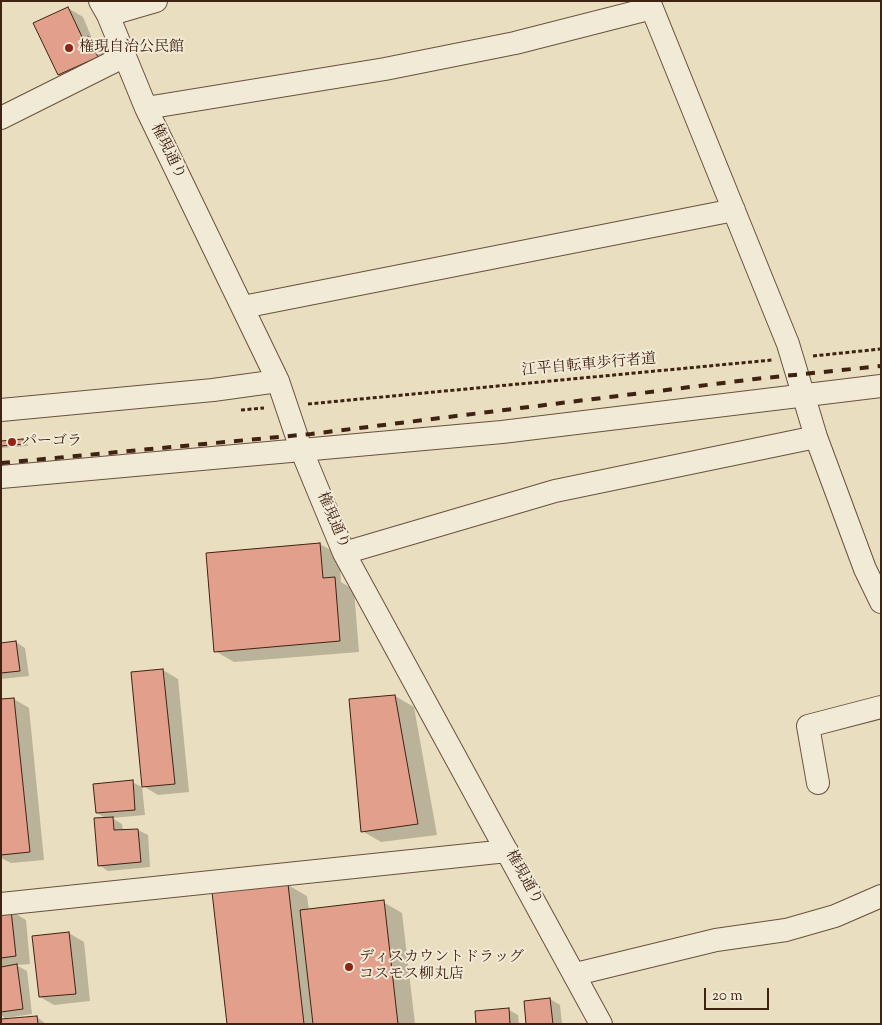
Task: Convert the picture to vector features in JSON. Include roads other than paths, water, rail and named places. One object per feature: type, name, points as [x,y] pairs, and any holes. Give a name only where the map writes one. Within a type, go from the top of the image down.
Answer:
[{"type":"street","points":[[104,8],[156,1]]},
{"type":"street","points":[[146,108],[385,69],[506,45],[651,5],[792,358],[816,437],[865,569],[881,602]]},
{"type":"street","name":"権現通り","points":[[104,8],[146,108],[278,381],[301,449],[344,552],[576,974],[601,1024]]},
{"type":"street","points":[[1,118],[125,56]]},
{"type":"street","points":[[242,307],[734,210]]},
{"type":"street","points":[[1,410],[214,390],[278,381]]},
{"type":"street","points":[[1,478],[502,432],[881,386]]},
{"type":"street","points":[[344,552],[555,491],[816,437]]},
{"type":"street","points":[[818,783],[808,726],[881,707]]},
{"type":"street","points":[[1,904],[508,851]]},
{"type":"street","points":[[576,974],[716,940],[786,930],[835,916],[881,896]]},
{"type":"railway","points":[[1,463],[311,434],[755,379],[881,366]]},
{"type":"place","name":"権現自治公民館","points":[[69,48]]},
{"type":"place","name":"パーゴラ","points":[[12,442]]},
{"type":"place","name":"ディスカウントドラッグ コスモス柳丸店","points":[[349,967]]}]
